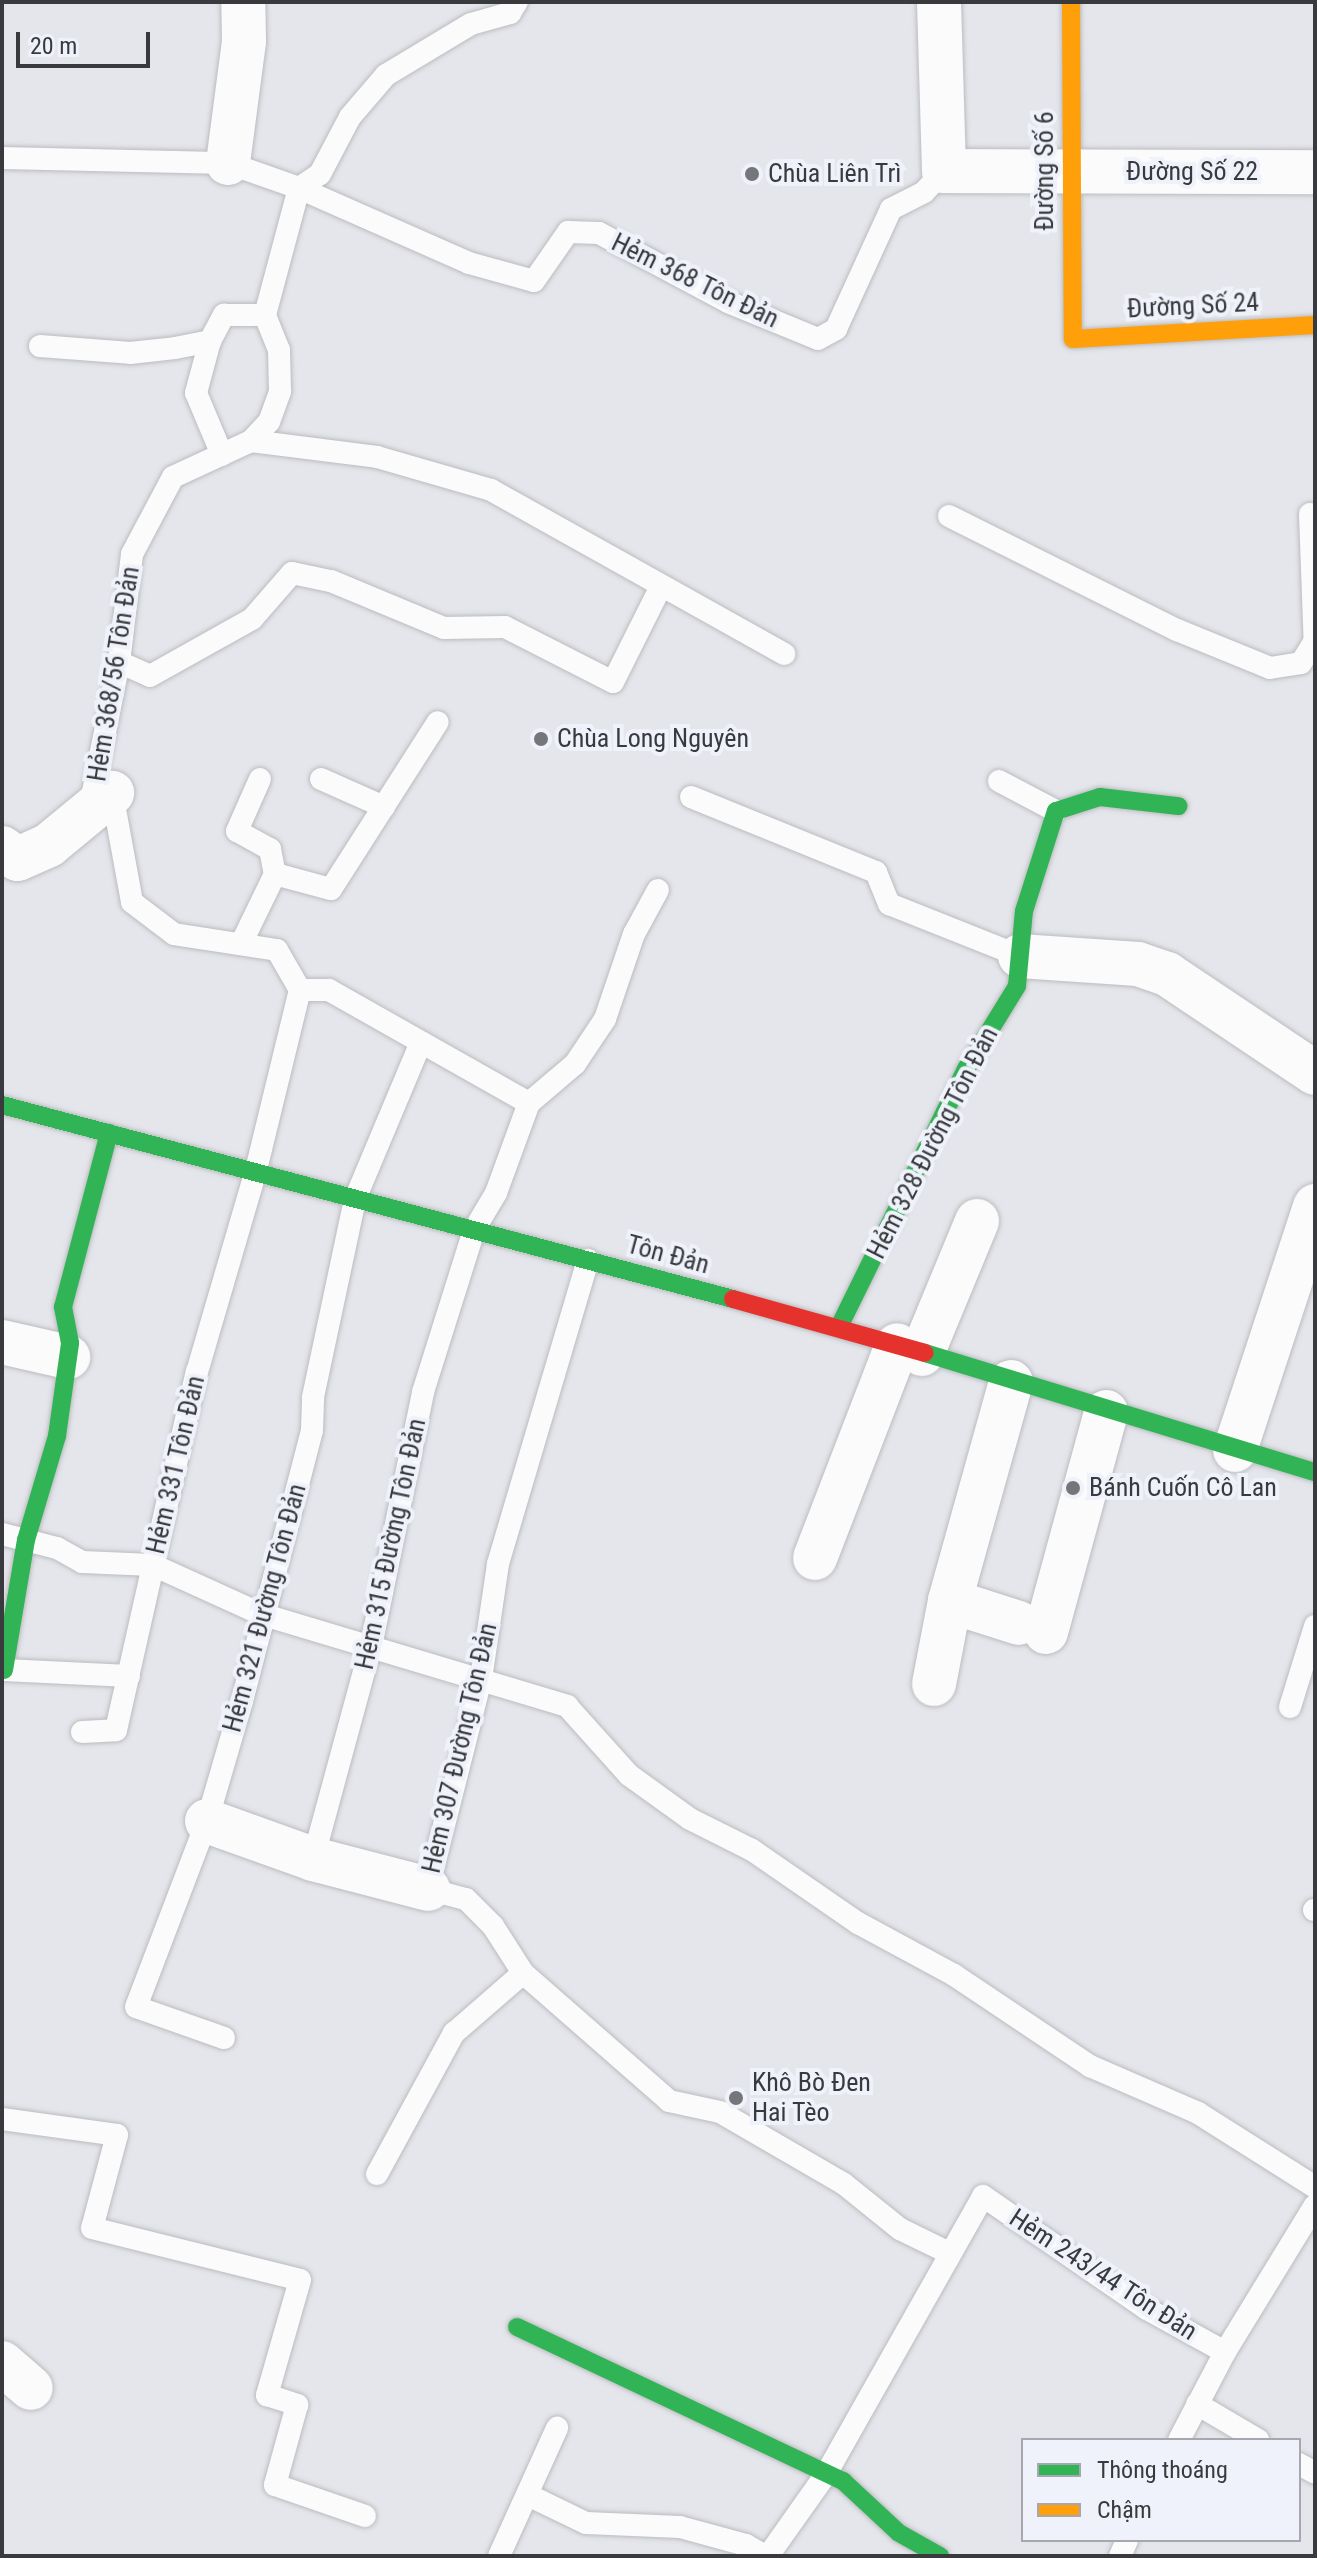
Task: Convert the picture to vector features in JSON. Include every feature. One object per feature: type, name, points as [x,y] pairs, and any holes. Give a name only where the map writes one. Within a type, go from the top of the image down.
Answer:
[{"type":"street","points":[[228,163],[244,41],[243,2]]},
{"type":"street","points":[[939,2],[944,171]]},
{"type":"street","name":"Đường Số 6","points":[[1071,2],[1073,339]]},
{"type":"street","name":"Đường Số 22","points":[[944,171],[1315,172]]},
{"type":"street","name":"Đường Số 24","points":[[1073,339],[1315,325]]},
{"type":"street","points":[[2,848],[18,859],[49,845],[112,793]]},
{"type":"street","points":[[1056,811],[1100,797],[1178,806]]},
{"type":"street","name":"Hẻm 328 Đường Tôn Đản","points":[[839,1327],[966,1069],[1017,986],[1024,911],[1056,811]]},
{"type":"street","points":[[1020,956],[1138,964],[1167,974],[1315,1073]]},
{"type":"street","name":"Tôn Đản","points":[[2,1105],[839,1327],[1106,1412],[1315,1472]]},
{"type":"street","points":[[4,1670],[26,1540],[57,1436],[68,1357],[63,1307],[109,1133]]},
{"type":"street","points":[[1235,1450],[1315,1206]]},
{"type":"street","points":[[815,1558],[909,1350],[977,1221]]},
{"type":"street","points":[[2,1342],[68,1357]]},
{"type":"street","points":[[934,1684],[950,1601],[1011,1382]]},
{"type":"street","points":[[950,1601],[1032,1628],[1106,1412]]},
{"type":"street","points":[[207,1821],[313,1859],[428,1889]]},
{"type":"street","points":[[517,2327],[843,2481],[899,2533],[940,2556]]},
{"type":"lane","points":[[251,441],[269,422],[280,391],[279,350],[265,315],[299,188],[320,174],[350,117],[386,75],[471,24],[510,13],[517,2]]},
{"type":"lane","points":[[2,158],[228,163],[299,188]]},
{"type":"lane","name":"Hẻm 368 Tôn Đản","points":[[299,188],[469,263],[534,281],[568,232],[599,233],[728,302],[818,339],[836,329],[891,209],[924,192],[944,171]]},
{"type":"lane","points":[[222,455],[196,393],[210,341],[224,315],[265,315]]},
{"type":"lane","points":[[40,346],[130,353],[210,341]]},
{"type":"lane","points":[[251,441],[377,457],[491,490],[784,654]]},
{"type":"lane","name":"Hẻm 368/56 Tôn Đản","points":[[251,441],[173,477],[132,554],[119,662],[93,792],[112,793],[132,902],[174,934],[277,950],[300,990]]},
{"type":"lane","points":[[1310,514],[1315,649]]},
{"type":"lane","points":[[949,516],[1177,630],[1270,668],[1301,663],[1315,641]]},
{"type":"lane","points":[[119,662],[150,676],[252,619],[292,573],[331,581],[444,628],[505,627],[613,682],[661,586]]},
{"type":"lane","points":[[275,874],[331,889],[438,722]]},
{"type":"lane","points":[[241,944],[275,874],[270,849],[237,831],[260,779]]},
{"type":"lane","points":[[321,779],[384,807]]},
{"type":"lane","points":[[999,781],[1056,811]]},
{"type":"lane","points":[[691,797],[876,872],[889,904],[1020,956]]},
{"type":"lane","points":[[256,1170],[300,990],[329,990],[529,1103],[557,1083],[592,1042],[622,978],[634,934],[658,890]]},
{"type":"lane","name":"Hẻm 321 Đường Tôn Đản","points":[[224,2038],[136,2007],[207,1821],[312,1430],[313,1397],[355,1199],[421,1042]]},
{"type":"lane","name":"Hẻm 315 Đường Tôn Đản","points":[[313,1859],[371,1646],[423,1392],[474,1230],[496,1193],[529,1103]]},
{"type":"lane","name":"Hẻm 331 Tôn Đản","points":[[82,1732],[116,1730],[197,1372],[256,1170]]},
{"type":"lane","name":"Hẻm 307 Đường Tôn Đản","points":[[588,1260],[498,1564],[481,1679],[428,1889],[466,1899],[493,1926],[523,1973],[669,2101],[720,2112],[844,2184],[900,2229],[949,2253]]},
{"type":"lane","points":[[2,1534],[57,1548],[82,1562],[153,1565],[261,1614],[567,1706],[629,1775],[858,1923],[954,1975],[1090,2066],[1198,2113],[1315,2187]]},
{"type":"lane","points":[[1290,1707],[1315,1626]]},
{"type":"lane","points":[[4,1670],[129,1676]]},
{"type":"lane","points":[[377,2174],[454,2033],[523,1973]]},
{"type":"lane","points":[[2,2119],[117,2135],[92,2228],[300,2280],[267,2395],[297,2405],[275,2485],[365,2516]]},
{"type":"lane","name":"Hẻm 243/44 Tôn Đản","points":[[949,2253],[983,2196],[1147,2309],[1225,2352]]},
{"type":"lane","points":[[1180,2438],[1225,2352],[1315,2205]]},
{"type":"lane","points":[[528,2495],[586,2523],[680,2527],[735,2541],[766,2556],[826,2474],[949,2253]]},
{"type":"lane","points":[[1197,2404],[1255,2438]]},
{"type":"lane","points":[[499,2556],[557,2428]]},
{"type":"traffic: fast","points":[[839,1327],[966,1069],[1017,986],[1024,911],[1056,811],[1100,797],[1178,806]]},
{"type":"traffic: fast","points":[[2,1105],[733,1299]]},
{"type":"traffic: fast","points":[[4,1670],[26,1540],[57,1436],[70,1343],[63,1307],[109,1133]]},
{"type":"traffic: fast","points":[[925,1353],[1315,1472]]},
{"type":"traffic: fast","points":[[517,2327],[843,2481],[899,2533],[940,2556]]},
{"type":"traffic: slow","points":[[1071,2],[1073,339],[1315,325]]},
{"type":"traffic: jam","points":[[733,1299],[925,1353]]},
{"type":"place","name":"Chùa Liên Trì","points":[[752,174]]},
{"type":"place","name":"Chùa Long Nguyên","points":[[541,739]]},
{"type":"place","name":"Bánh Cuốn Cô Lan","points":[[1073,1488]]},
{"type":"place","name":"Khô Bò Đen Hai Tèo","points":[[736,2098]]}]
